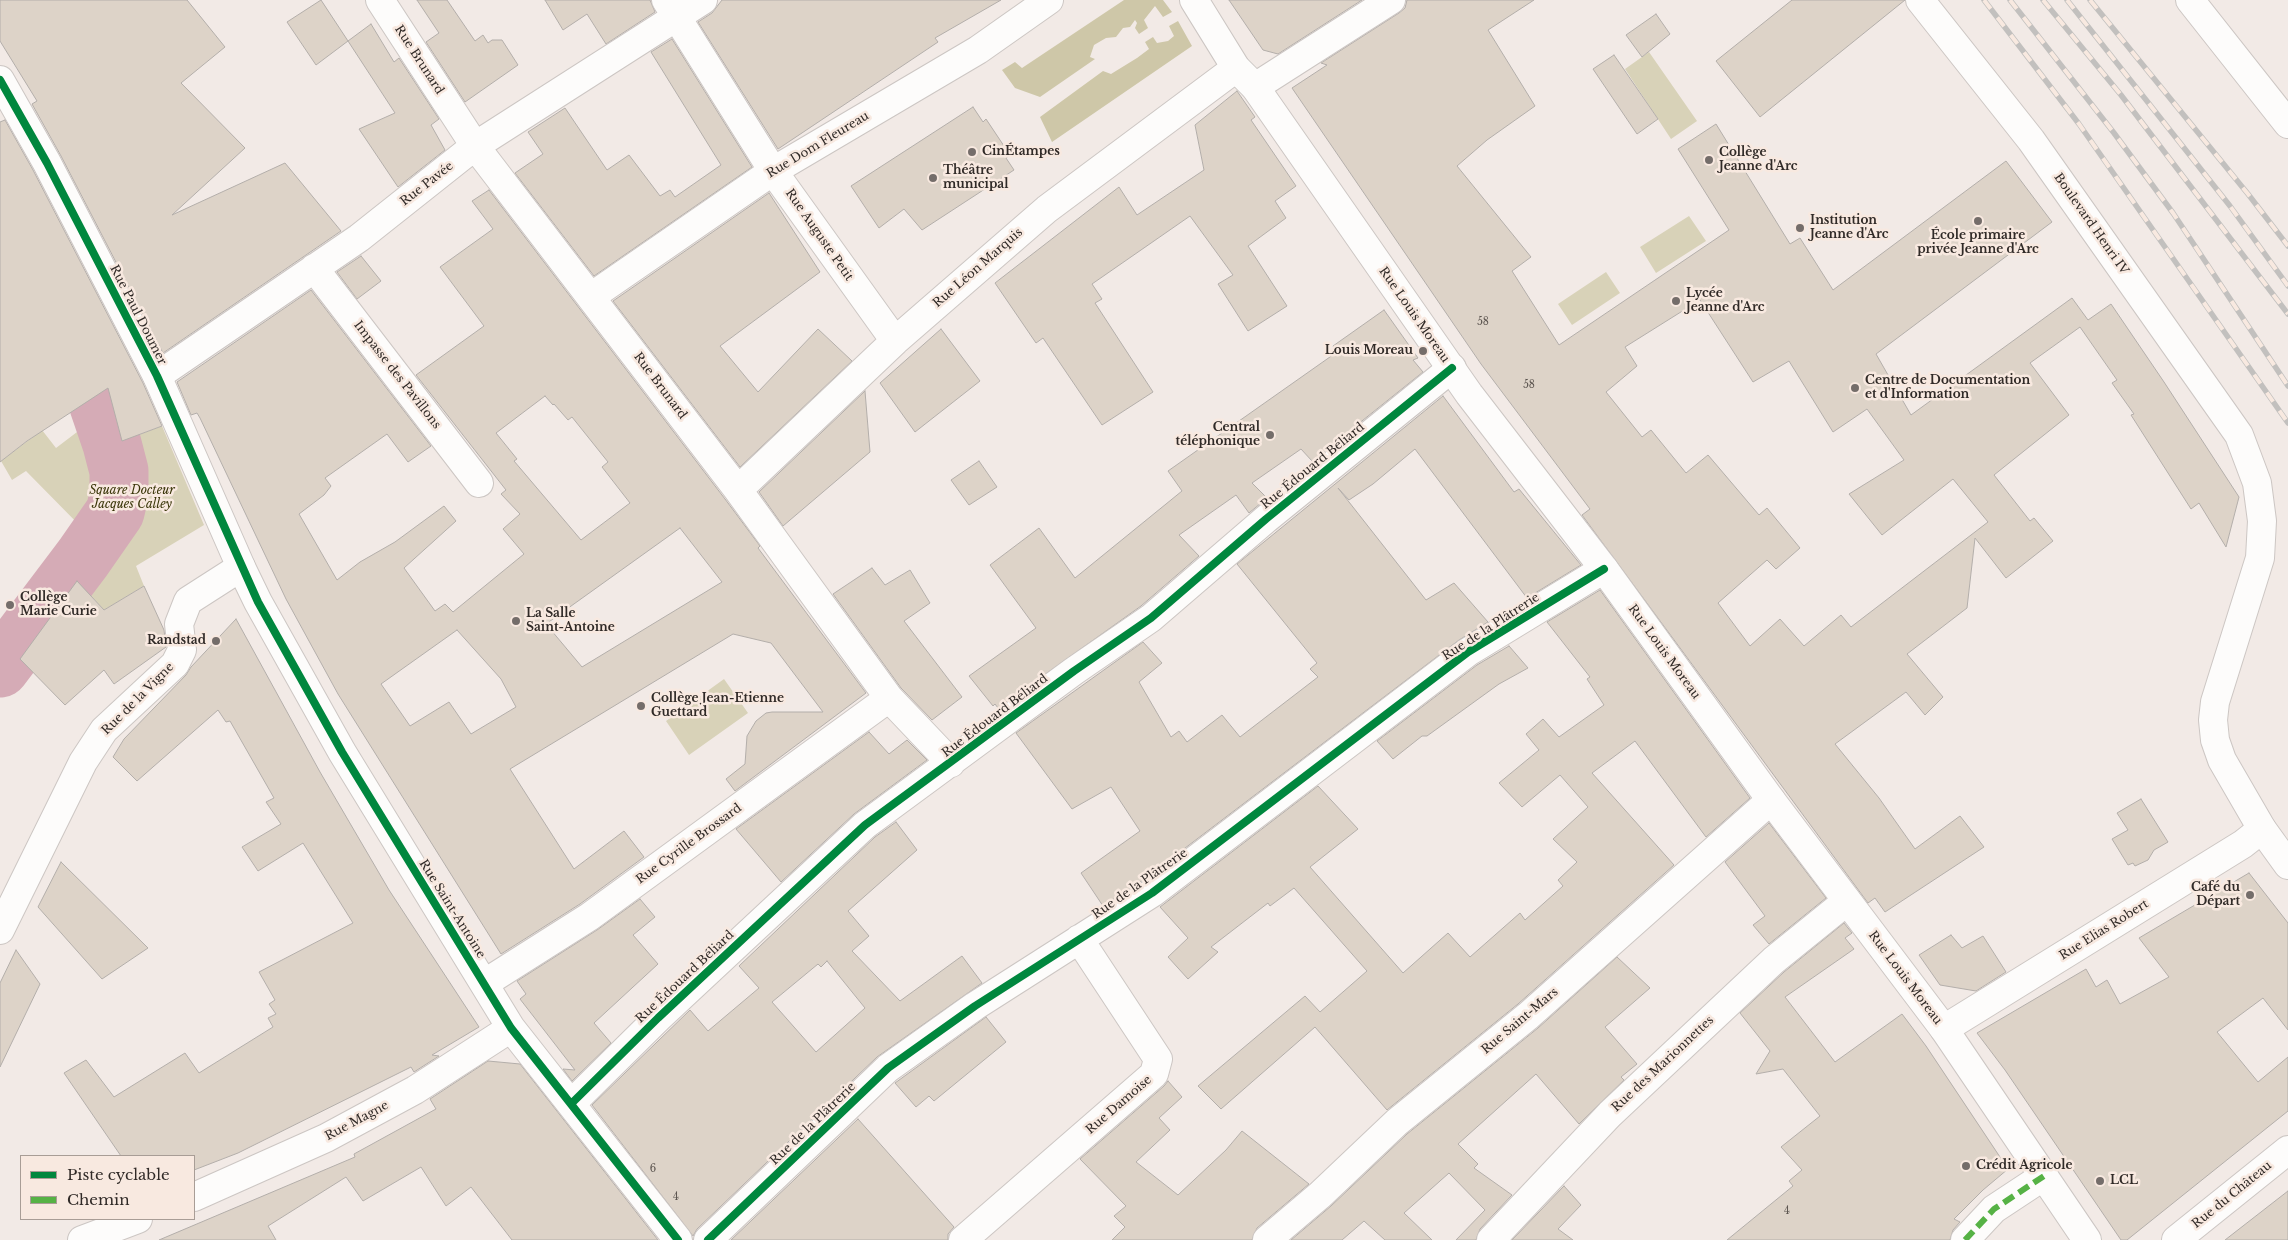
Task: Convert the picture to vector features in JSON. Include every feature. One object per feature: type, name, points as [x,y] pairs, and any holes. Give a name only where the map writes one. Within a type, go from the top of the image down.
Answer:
[{"type":"street","name":"Rue Brunard","points":[[380,0],[475,146],[592,296],[738,490],[889,698],[951,763]]},
{"type":"street","name":"Rue Pavée","points":[[157,376],[359,238],[475,146],[672,9],[703,0]]},
{"type":"street","name":"Rue Dom Fleureau","points":[[592,296],[773,171],[978,50],[1049,0]]},
{"type":"street","name":"Rue Louis Moreau","points":[[1194,0],[1246,77],[1452,368],[1604,569],[1771,800],[1944,1029],[2088,1240]]},
{"type":"street","name":"Rue Léon Marquis","points":[[738,490],[895,341],[1047,209],[1246,77],[1391,0]]},
{"type":"street","name":"Boulevard Henri IV","points":[[1920,0],[2031,140],[2238,435],[2257,483],[2262,521],[2260,558],[2215,702],[2213,720],[2215,740],[2222,760],[2262,829],[2288,865]]},
{"type":"street","points":[[2190,0],[2288,124]]},
{"type":"street","name":"Rue Auguste Petit","points":[[672,9],[773,171],[895,341]]},
{"type":"street","name":"Rue Paul Doumer","points":[[0,80],[47,163],[157,376],[241,567]]},
{"type":"street","name":"Impasse des Pavillons","points":[[314,268],[479,483]]},
{"type":"street","name":"Rue Édouard Béliard","points":[[572,1103],[665,1011],[865,826],[1074,671],[1151,618],[1266,519],[1452,368]]},
{"type":"street","name":"Rue de la Vigne","points":[[0,930],[83,762],[104,730],[175,664],[182,650],[179,624],[188,601],[241,567]]},
{"type":"street","name":"Rue Saint-Antoine","points":[[241,567],[258,602],[342,752],[511,1028],[572,1103],[678,1240]]},
{"type":"street","name":"Rue de la Plâtrerie","points":[[708,1240],[888,1068],[975,1006],[1152,893],[1468,652],[1604,569]]},
{"type":"street","name":"Rue Cyrille Brossard","points":[[485,983],[589,917],[889,698]]},
{"type":"street","name":"Rue Saint-Mars","points":[[1267,1240],[1320,1195],[1397,1122],[1528,1016],[1771,800]]},
{"type":"street","name":"Rue Elias Robert","points":[[1944,1029],[2243,844],[2262,829]]},
{"type":"street","name":"Rue des Marionnettes","points":[[1491,1240],[1610,1114],[1774,960],[1848,902]]},
{"type":"street","name":"Rue Damoise","points":[[963,1240],[1154,1074],[1158,1059],[1079,939]]},
{"type":"street","name":"Rue Magne","points":[[195,1197],[334,1134],[415,1090],[511,1028]]},
{"type":"street","name":"Rue du Château","points":[[2176,1240],[2288,1150]]},
{"type":"street","points":[[1965,1240],[1994,1209],[2044,1176]]},
{"type":"street","points":[[82,1240],[135,1220]]},
{"type":"green space","points":[[1649,52],[1697,121],[1671,139],[1625,69]]},
{"type":"green space","points":[[1689,216],[1706,241],[1656,273],[1640,247]]},
{"type":"green space","points":[[1606,272],[1620,293],[1572,325],[1558,304]]},
{"type":"green space","name":"Square Docteur Jacques Calley","points":[[162,426],[204,525],[136,566],[144,586],[104,610],[77,581],[87,563],[79,553],[73,556],[70,554],[88,534],[26,471],[12,480],[1,461],[42,430],[56,448],[81,429],[90,453]]},
{"type":"green space","points":[[724,679],[748,713],[689,755],[666,721]]},
{"type":"shaded area","points":[[1124,0],[1163,0],[1172,12],[1163,17],[1155,6],[1144,20],[1148,28],[1139,34],[1135,28],[1137,23],[1135,20],[1130,27],[1123,28],[1116,37],[1106,38],[1094,45],[1090,57],[1095,59],[1040,97],[1015,88],[1002,70],[1015,62],[1022,68]]},
{"type":"shaded area","points":[[1178,21],[1192,46],[1052,142],[1040,117],[1103,71],[1111,74],[1137,58],[1149,49],[1145,42],[1153,37],[1157,43],[1168,41],[1174,36],[1169,26]]},
{"type":"building","points":[[0,0],[187,0],[225,47],[181,83],[245,148],[172,215],[285,163],[341,231],[163,353],[32,104],[37,101],[0,41]]},
{"type":"building","points":[[321,0],[348,41],[316,65],[287,22]]},
{"type":"building","points":[[417,0],[447,0],[475,41],[483,35],[488,43],[492,40],[502,40],[518,65],[465,102],[426,42],[439,33]]},
{"type":"building","points":[[545,0],[650,0],[655,12],[606,44],[587,14],[563,30]]},
{"type":"building","points":[[722,0],[1001,0],[935,38],[938,42],[778,149],[698,22],[712,13]]},
{"type":"building","points":[[1229,0],[1362,0],[1278,54],[1263,50]]},
{"type":"building","points":[[1407,0],[1534,0],[1488,30],[1535,106],[1487,140],[1457,166],[1531,257],[1512,271],[1559,345],[1729,230],[1678,149],[1716,124],[1790,244],[1800,238],[1833,290],[2006,161],[2052,222],[1876,354],[1911,415],[2072,298],[2088,320],[2111,304],[2239,497],[2226,547],[2199,503],[2191,509],[2131,415],[2134,414],[2112,383],[2117,380],[2080,327],[2030,363],[2069,415],[1994,475],[2030,521],[2034,518],[2053,541],[2006,578],[1975,538],[1967,608],[1907,654],[1943,697],[1925,715],[1906,692],[1835,744],[1879,798],[1915,849],[1960,816],[1984,847],[1885,912],[1875,898],[1868,903],[1582,515],[1590,509],[1481,364],[1292,88],[1327,65],[1321,63],[1405,8]],"holes":[[[1700,300],[1753,382],[1789,361],[1833,432],[1867,409],[1904,460],[1849,494],[1882,535],[1953,479],[1988,522],[1851,627],[1841,615],[1804,646],[1780,619],[1750,646],[1718,603],[1767,560],[1776,569],[1800,548],[1767,508],[1759,515],[1708,455],[1686,473],[1651,430],[1642,437],[1606,392],[1637,366],[1625,347]]]},
{"type":"building","points":[[1792,0],[1905,0],[1760,117],[1716,61]]},
{"type":"building","points":[[1656,14],[1670,34],[1642,57],[1626,35]]},
{"type":"building","points":[[371,24],[394,62],[399,58],[439,119],[431,125],[445,150],[398,187],[359,129],[395,113],[348,41]]},
{"type":"building","points":[[672,39],[752,167],[594,276],[515,173],[543,154],[528,132],[565,108],[607,170],[629,155],[660,196],[670,190],[675,197],[721,165],[651,52]]},
{"type":"building","points":[[1614,55],[1658,119],[1637,134],[1593,69]]},
{"type":"building","points":[[1237,91],[1255,117],[1251,120],[1296,186],[1275,201],[1286,218],[1248,246],[1287,306],[1248,331],[1218,284],[1233,275],[1190,216],[1092,284],[1102,299],[1095,303],[1153,392],[1102,425],[1043,338],[1036,343],[995,283],[1119,187],[1137,215],[1204,170],[1195,125]]},
{"type":"building","name":"Théâtre municipal","points":[[973,107],[983,122],[986,119],[1010,155],[1006,158],[1014,170],[922,230],[904,209],[879,228],[851,186]]},
{"type":"building","points":[[5,120],[33,170],[143,383],[162,426],[122,441],[108,388],[27,441],[0,462],[0,122]]},
{"type":"building","points":[[489,190],[725,499],[760,546],[758,548],[866,693],[735,791],[726,779],[745,764],[747,736],[756,721],[766,713],[772,712],[823,712],[771,643],[733,634],[510,769],[574,869],[624,831],[644,857],[580,904],[501,954],[338,694],[286,599],[200,418],[197,413],[191,415],[177,382],[311,290],[431,446],[408,462],[387,434],[325,478],[331,486],[324,495],[299,514],[337,580],[360,562],[395,542],[444,506],[456,521],[404,568],[435,611],[445,604],[453,612],[524,554],[503,529],[520,514],[501,494],[506,490],[416,375],[484,326],[440,267],[493,229],[472,201]],"holes":[[[545,396],[568,420],[572,417],[608,462],[602,467],[630,503],[581,540],[514,461],[517,459],[496,433]],[[680,528],[722,582],[582,667],[546,624]],[[457,630],[501,679],[516,707],[471,734],[449,702],[410,726],[381,684]]]},
{"type":"building","points":[[769,193],[820,272],[720,346],[758,392],[818,329],[852,361],[740,467],[613,301]]},
{"type":"building","points":[[361,256],[381,281],[357,299],[337,272]]},
{"type":"building","points":[[1384,310],[1418,358],[1413,360],[1423,372],[1312,461],[1301,449],[1252,483],[1267,498],[1249,513],[1236,495],[1179,535],[1199,556],[1141,606],[998,708],[995,704],[993,706],[969,676],[1036,628],[990,565],[1039,528],[1075,578],[1182,491],[1168,471],[1337,352],[1333,346]]},
{"type":"building","points":[[941,329],[980,381],[915,432],[880,383]]},
{"type":"building","points":[[865,391],[870,452],[783,526],[759,492]]},
{"type":"building","points":[[1443,396],[1514,492],[1519,489],[1581,565],[1527,598],[1415,449],[1373,484],[1349,500],[1338,488],[1426,600],[1454,583],[1488,622],[1459,640],[1143,880],[1103,906],[1081,873],[1140,831],[1111,787],[1072,809],[1016,733],[1143,642],[1162,663],[1139,682],[1171,737],[1179,731],[1187,742],[1222,715],[1240,737],[1318,677],[1310,669],[1317,663],[1237,564]]},
{"type":"building","points":[[979,461],[997,487],[969,505],[951,480]]},
{"type":"building","points":[[872,568],[885,585],[910,570],[930,603],[904,621],[962,697],[932,720],[901,688],[833,594]]},
{"type":"building","points":[[77,581],[104,610],[144,586],[164,630],[166,647],[114,684],[104,670],[65,705],[20,659]]},
{"type":"building","points":[[1600,590],[1750,798],[1706,837],[1635,741],[1592,773],[1674,865],[1518,1004],[1387,1110],[1315,1027],[1221,1109],[1198,1086],[1305,996],[1320,1012],[1367,971],[1294,888],[1270,906],[1268,903],[1211,947],[1218,952],[1188,979],[1168,957],[1188,938],[1160,907],[1318,786],[1358,829],[1310,867],[1403,973],[1448,933],[1470,957],[1520,913],[1525,920],[1563,886],[1558,880],[1577,862],[1553,839],[1588,807],[1560,775],[1522,807],[1499,783],[1539,750],[1526,734],[1543,719],[1559,737],[1604,705],[1587,679],[1590,677],[1547,622]]},
{"type":"building","points":[[236,619],[320,772],[389,890],[479,1027],[432,1055],[439,1056],[414,1072],[411,1067],[238,1153],[195,1170],[195,1155],[120,1155],[64,1073],[86,1060],[114,1097],[185,1053],[199,1073],[273,1027],[268,1018],[276,1014],[269,1004],[275,1000],[259,972],[353,923],[303,843],[258,871],[242,847],[281,824],[266,802],[274,798],[230,721],[226,722],[218,710],[137,781],[113,757],[124,739],[186,675],[191,667]]},
{"type":"building","points":[[1509,646],[1528,668],[1499,684],[1427,736],[1422,736],[1393,759],[1377,741],[1477,665]]},
{"type":"building","points":[[869,732],[889,754],[907,740],[927,760],[854,814],[781,882],[736,829]]},
{"type":"building","points":[[2141,799],[2168,842],[2154,850],[2148,860],[2135,866],[2133,863],[2128,865],[2112,839],[2128,830],[2117,813]]},
{"type":"building","points":[[896,822],[917,850],[848,911],[869,936],[852,951],[900,1001],[962,956],[982,983],[877,1057],[697,1229],[693,1236],[592,1105],[690,1010],[708,1031],[759,988],[739,966],[875,837]],"holes":[[[827,961],[865,1008],[816,1052],[772,1002],[818,964],[821,967]]]},
{"type":"building","points":[[1769,823],[1826,898],[1769,944],[1753,925],[1765,916],[1725,862]]},
{"type":"building","points":[[61,862],[148,948],[102,979],[38,907]]},
{"type":"building","points":[[2249,873],[2288,923],[2288,1030],[2263,998],[2217,1032],[2258,1082],[2288,1057],[2288,1111],[2127,1240],[2121,1240],[2005,1070],[1977,1033],[2086,969],[2096,987],[2107,980],[2120,1004],[2169,977],[2139,938]]},
{"type":"building","points":[[640,899],[655,917],[633,935],[658,964],[594,1023],[611,1043],[572,1081],[563,1069],[575,1070],[520,999],[526,994],[517,981],[597,930]]},
{"type":"building","points":[[1844,923],[1852,933],[1845,938],[1854,949],[1785,997],[1835,1062],[1902,1014],[1926,1046],[2008,1169],[1983,1190],[1954,1219],[1960,1222],[1953,1230],[1950,1240],[1727,1240],[1793,1186],[1789,1181],[1802,1170],[1781,1147],[1820,1116],[1783,1069],[1756,1074],[1770,1051],[1740,1013],[1784,972]]},
{"type":"building","points":[[1951,935],[1962,948],[1983,936],[2006,972],[1976,991],[1940,985],[1919,955]]},
{"type":"building","points":[[16,950],[40,984],[0,1067],[0,983]]},
{"type":"building","points":[[1617,957],[1650,988],[1605,1027],[1637,1064],[1621,1077],[1624,1080],[1579,1124],[1536,1074],[1458,1144],[1478,1164],[1474,1168],[1512,1195],[1480,1229],[1476,1240],[1456,1240],[1485,1210],[1449,1173],[1404,1213],[1432,1240],[1385,1240],[1364,1221],[1342,1240],[1291,1240],[1331,1206],[1407,1134],[1538,1028]]},
{"type":"building","points":[[986,1017],[1006,1042],[934,1101],[929,1096],[916,1107],[895,1083]]},
{"type":"building","points":[[488,1061],[520,1064],[658,1240],[512,1240],[471,1187],[446,1206],[421,1167],[363,1201],[346,1177],[268,1226],[276,1240],[159,1240],[355,1157],[354,1154],[436,1109],[430,1099]]},
{"type":"building","points":[[1168,1081],[1182,1097],[1159,1118],[1170,1130],[1136,1162],[1178,1195],[1226,1150],[1242,1131],[1309,1184],[1257,1228],[1252,1240],[1112,1240],[1125,1227],[1114,1216],[1126,1206],[1080,1159]]},
{"type":"building","points":[[858,1119],[954,1227],[948,1234],[948,1240],[731,1240]]},
{"type":"building","points":[[1564,1186],[1581,1205],[1558,1229],[1573,1240],[1512,1240]]},
{"type":"building","points":[[2288,1191],[2288,1240],[2225,1240]]},
{"type":"waterway","points":[[0,668],[83,558],[115,512],[119,495],[119,471],[98,403]]},
{"type":"railway","points":[[1984,0],[2079,124],[2288,423]]},
{"type":"railway","points":[[2010,0],[2114,133],[2173,213],[2288,386]]},
{"type":"railway","points":[[2043,0],[2121,95],[2288,314]]},
{"type":"railway","points":[[2067,0],[2230,206],[2288,286]]},
{"type":"railway","points":[[2090,0],[2288,246]]},
{"type":"marked path","points":[[1965,1240],[1994,1209],[2044,1176]]},
{"type":"cycle path","points":[[0,80],[47,163],[157,376],[258,602],[342,752],[511,1028],[678,1240]]},
{"type":"cycle path","points":[[572,1103],[658,1018],[865,825],[1074,671],[1151,618],[1266,519],[1452,368]]},
{"type":"cycle path","points":[[708,1240],[888,1068],[975,1006],[1152,893],[1468,652],[1604,569]]},
{"type":"place","name":"CinÉtampes","points":[[972,152]]},
{"type":"place","name":"Collège Jeanne d'Arc","points":[[1709,160]]},
{"type":"place","name":"Théâtre municipal","points":[[933,178]]},
{"type":"place","name":"École primaire privée Jeanne d'Arc","points":[[1978,221]]},
{"type":"place","name":"Institution Jeanne d'Arc","points":[[1800,228]]},
{"type":"place","name":"Lycée Jeanne d'Arc","points":[[1676,301]]},
{"type":"place","name":"Louis Moreau","points":[[1423,351]]},
{"type":"place","name":"Centre de Documentation et d'Information","points":[[1855,388]]},
{"type":"place","name":"Central téléphonique","points":[[1270,435]]},
{"type":"place","name":"Collège Marie Curie","points":[[10,605]]},
{"type":"place","name":"La Salle Saint-Antoine","points":[[516,621]]},
{"type":"place","name":"Randstad","points":[[216,641]]},
{"type":"place","name":"Collège Jean-Etienne Guettard","points":[[641,706]]},
{"type":"place","name":"Café du Départ","points":[[2250,895]]},
{"type":"place","name":"Crédit Agricole","points":[[1966,1166]]},
{"type":"place","name":"LCL","points":[[2100,1181]]}]
